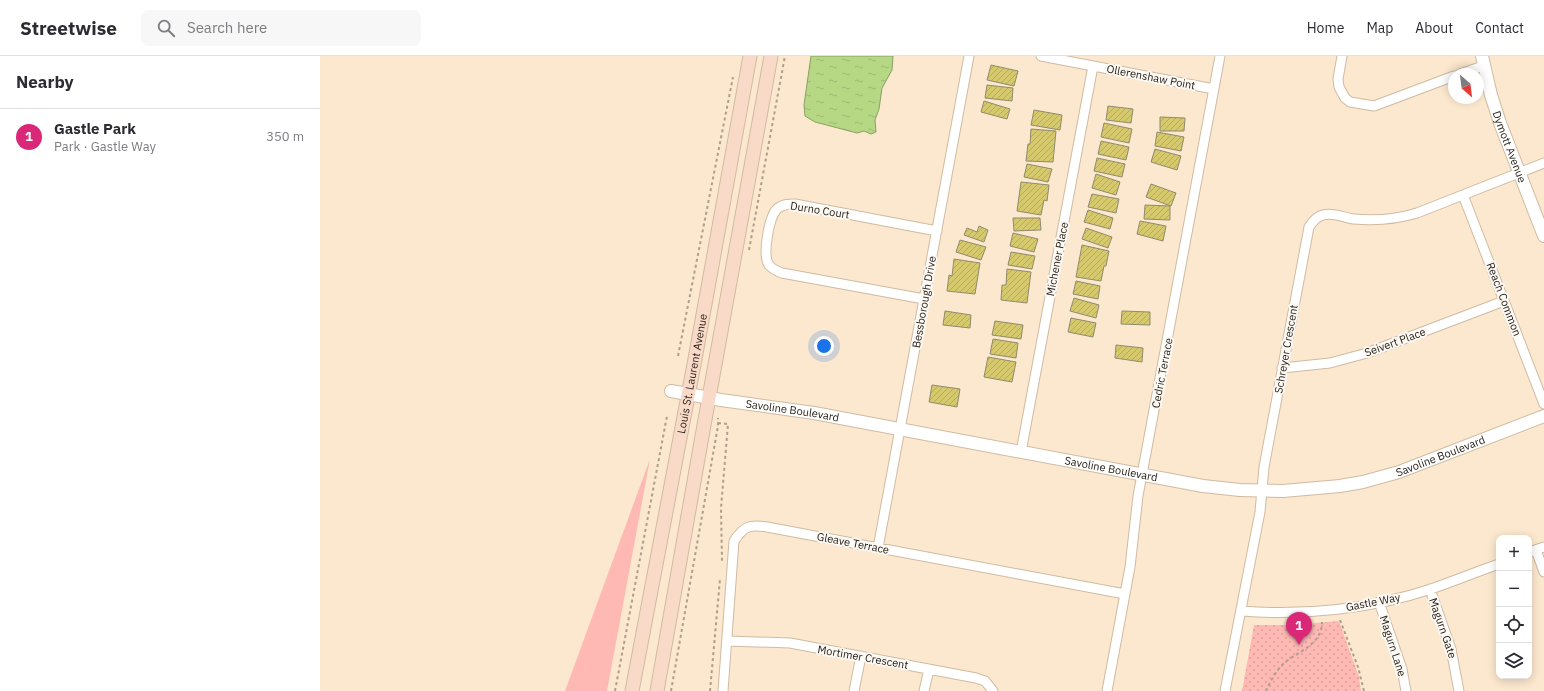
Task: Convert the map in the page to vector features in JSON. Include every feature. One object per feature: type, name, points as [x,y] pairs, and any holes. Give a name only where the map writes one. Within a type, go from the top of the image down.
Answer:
[{"type":"main road","name":"Louis St. Laurent Avenue","points":[[632,691],[750,56]]},
{"type":"main road","name":"Louis St. Laurent Avenue","points":[[657,691],[708,398],[771,56]]},
{"type":"street","name":"Bessborough Drive","points":[[878,548],[969,56]]},
{"type":"street","name":"Ollerenshaw Point","points":[[1041,56],[1214,89]]},
{"type":"street","name":"Cedric Terrace","points":[[1107,691],[1130,567],[1138,496],[1220,56]]},
{"type":"street","points":[[1342,56],[1338,87],[1341,94],[1350,102],[1374,106],[1448,78]]},
{"type":"street","points":[[1470,68],[1482,61]]},
{"type":"street","name":"Dymott Avenue","points":[[1482,61],[1498,116],[1544,236]]},
{"type":"street","name":"Michener Place","points":[[1021,452],[1093,66]]},
{"type":"street","name":"Schreyer Crescent","points":[[1225,691],[1242,611],[1260,512],[1264,467],[1309,226],[1314,220],[1322,215],[1330,214],[1354,219],[1400,218],[1417,213],[1544,164]]},
{"type":"street","name":"Reach Common","points":[[1464,195],[1544,404]]},
{"type":"street","name":"Durno Court","points":[[924,299],[782,273],[769,265],[766,259],[766,244],[773,214],[778,208],[786,204],[795,204],[937,231]]},
{"type":"street","name":"Seivert Place","points":[[1282,368],[1330,363],[1361,355],[1504,301]]},
{"type":"street","name":"Savoline Boulevard","points":[[671,391],[900,429],[1203,486],[1262,492],[1334,487],[1382,477],[1431,460],[1544,416]]},
{"type":"street","name":"Gleave Terrace","points":[[723,691],[734,542],[739,533],[747,527],[758,526],[1125,594]]},
{"type":"street","points":[[1536,550],[1544,572]]},
{"type":"street","name":"Gastle Way","points":[[1242,611],[1319,611],[1379,602],[1430,589],[1496,565]]},
{"type":"street","name":"Magurn Gate","points":[[1430,589],[1452,650],[1458,691]]},
{"type":"street","name":"Magurn Lane","points":[[1379,602],[1402,669],[1406,691]]},
{"type":"street","name":"Mortimer Crescent","points":[[727,641],[790,643],[861,656],[985,680],[993,691]]},
{"type":"street","points":[[854,691],[861,656]]},
{"type":"street","points":[[924,691],[929,669]]},
{"type":"path","points":[[748,255],[785,56]]},
{"type":"path","points":[[678,356],[734,71]]},
{"type":"path","points":[[615,691],[666,416]]},
{"type":"path","points":[[671,691],[718,423],[717,417]]},
{"type":"path","points":[[718,423],[728,424],[721,508],[722,566]]},
{"type":"path","points":[[710,691],[721,574]]},
{"type":"path","points":[[1340,620],[1358,667],[1364,691]]},
{"type":"path","points":[[1266,691],[1282,666],[1310,646],[1319,636],[1322,622]]},
{"type":"shaded area","points":[[650,459],[607,691],[565,691]]},
{"type":"shaded area","points":[[1339,621],[1359,677],[1361,691],[1242,691],[1254,625],[1293,625]]},
{"type":"water","points":[[811,56],[893,56],[892,70],[882,88],[879,109],[875,120],[876,132],[871,134],[864,131],[857,133],[815,122],[805,116],[804,105]]},
{"type":"building","points":[[991,65],[1018,71],[1014,86],[987,80]]},
{"type":"building","points":[[987,85],[1013,88],[1012,101],[985,98]]},
{"type":"building","points":[[984,101],[1010,109],[1007,119],[981,112]]},
{"type":"building","points":[[1108,106],[1133,109],[1131,123],[1106,120]]},
{"type":"building","points":[[1034,110],[1062,115],[1060,130],[1031,125]]},
{"type":"building","points":[[1160,117],[1185,118],[1184,131],[1160,131]]},
{"type":"building","points":[[1104,123],[1132,129],[1129,143],[1101,137]]},
{"type":"building","points":[[1031,129],[1056,131],[1053,162],[1026,161],[1028,144],[1030,144]]},
{"type":"building","points":[[1157,132],[1184,137],[1181,151],[1155,146]]},
{"type":"building","points":[[1101,141],[1129,147],[1126,160],[1098,154]]},
{"type":"building","points":[[1155,149],[1181,156],[1177,170],[1151,162]]},
{"type":"building","points":[[1097,158],[1125,164],[1122,177],[1094,171]]},
{"type":"building","points":[[1027,164],[1052,169],[1048,182],[1024,177]]},
{"type":"building","points":[[1096,174],[1120,182],[1116,195],[1092,188]]},
{"type":"building","points":[[1021,182],[1049,185],[1047,201],[1044,200],[1041,215],[1017,211]]},
{"type":"building","points":[[1151,184],[1176,193],[1171,206],[1146,197]]},
{"type":"building","points":[[1092,194],[1119,199],[1116,213],[1088,207]]},
{"type":"building","points":[[1145,205],[1170,206],[1170,220],[1144,219]]},
{"type":"building","points":[[1088,210],[1113,218],[1110,229],[1084,222]]},
{"type":"building","points":[[1013,218],[1040,218],[1041,230],[1014,231]]},
{"type":"building","points":[[1140,221],[1166,226],[1163,241],[1137,234]]},
{"type":"building","points":[[979,226],[988,230],[984,242],[964,235],[967,228],[977,232]]},
{"type":"building","points":[[1086,228],[1112,237],[1108,248],[1082,239]]},
{"type":"building","points":[[1013,233],[1038,239],[1034,252],[1010,246]]},
{"type":"building","points":[[960,240],[986,247],[981,260],[956,252]]},
{"type":"building","points":[[1082,245],[1109,251],[1101,281],[1076,277]]},
{"type":"building","points":[[1011,252],[1035,256],[1032,269],[1008,265]]},
{"type":"building","points":[[954,259],[980,263],[975,294],[947,291],[949,275],[952,276]]},
{"type":"building","points":[[1007,269],[1031,272],[1027,303],[1001,300],[1002,285],[1006,285]]},
{"type":"building","points":[[1076,281],[1100,286],[1098,299],[1073,294]]},
{"type":"building","points":[[1074,298],[1099,305],[1096,318],[1070,311]]},
{"type":"building","points":[[945,311],[971,315],[970,328],[943,325]]},
{"type":"building","points":[[1122,311],[1150,312],[1150,325],[1121,324]]},
{"type":"building","points":[[1071,318],[1096,323],[1093,337],[1068,332]]},
{"type":"building","points":[[995,321],[1023,325],[1021,339],[992,335]]},
{"type":"building","points":[[993,339],[1018,343],[1016,358],[990,354]]},
{"type":"building","points":[[1116,345],[1143,348],[1142,362],[1115,358]]},
{"type":"building","points":[[988,357],[1016,362],[1012,382],[984,377]]},
{"type":"building","points":[[932,385],[960,389],[957,407],[929,402]]},
{"type":"place","name":"Gastle Park","points":[[1299,645]]}]
